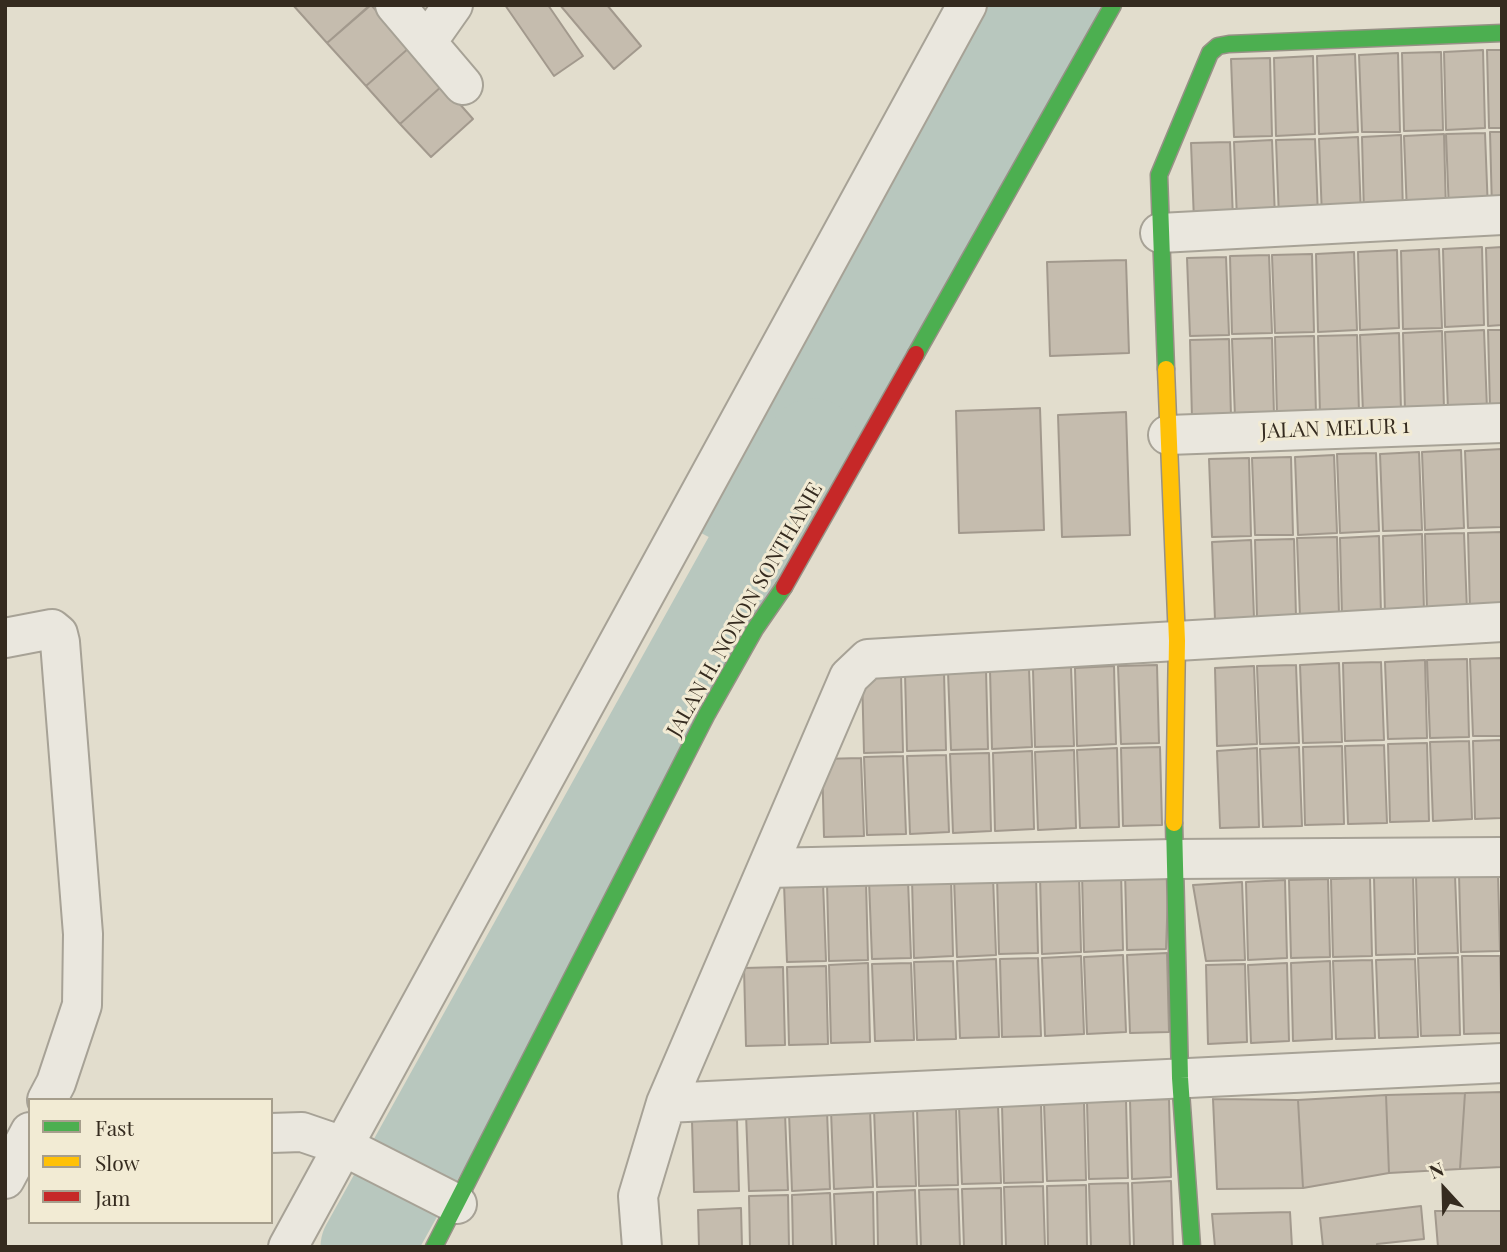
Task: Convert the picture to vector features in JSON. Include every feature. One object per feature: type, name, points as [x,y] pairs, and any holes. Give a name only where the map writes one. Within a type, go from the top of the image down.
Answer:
[{"type":"street","points":[[396,5],[463,85]]},
{"type":"street","points":[[427,42],[453,5]]},
{"type":"street","points":[[288,1247],[352,1151],[967,5]]},
{"type":"street","name":"JALAN H. NONON SONTHANIE","points":[[434,1247],[707,713],[755,629],[789,579],[1114,5]]},
{"type":"street","points":[[1192,1247],[1181,1078],[1173,859],[1177,641],[1159,175],[1210,54],[1218,47],[1229,44],[1502,33]]},
{"type":"street","points":[[1160,233],[1502,215]]},
{"type":"street","name":"JALAN MELUR 1","points":[[1168,435],[1502,423]]},
{"type":"street","points":[[642,1247],[638,1196],[666,1104],[849,677],[868,659],[1502,622]]},
{"type":"street","points":[[5,638],[52,629],[58,634],[60,642],[83,934],[82,1006],[56,1083],[48,1098]]},
{"type":"street","points":[[767,867],[1173,859],[1502,857]]},
{"type":"street","points":[[666,1104],[1502,1063]]},
{"type":"street","points":[[273,1133],[302,1132],[352,1151],[457,1204]]},
{"type":"street","points":[[6,1177],[28,1136]]},
{"type":"shaded area","points":[[967,5],[1113,5],[789,579],[682,523]]},
{"type":"building","points":[[293,5],[370,5],[327,43]]},
{"type":"building","points":[[371,5],[410,47],[366,86],[327,43]]},
{"type":"building","points":[[505,5],[548,5],[583,56],[554,76]]},
{"type":"building","points":[[560,5],[607,5],[641,46],[614,69]]},
{"type":"building","points":[[410,47],[443,85],[400,124],[366,86]]},
{"type":"building","points":[[1483,50],[1485,128],[1446,130],[1444,52]]},
{"type":"building","points":[[1487,50],[1502,50],[1502,128],[1489,128]]},
{"type":"building","points":[[1441,52],[1443,130],[1404,131],[1402,53]]},
{"type":"building","points":[[1398,53],[1400,132],[1362,132],[1359,55]]},
{"type":"building","points":[[1355,54],[1358,132],[1319,134],[1317,56]]},
{"type":"building","points":[[1313,56],[1315,134],[1276,136],[1274,58]]},
{"type":"building","points":[[1270,58],[1272,136],[1234,137],[1231,59]]},
{"type":"building","points":[[443,85],[473,119],[431,157],[400,124]]},
{"type":"building","points":[[1490,132],[1502,132],[1502,210],[1492,210]]},
{"type":"building","points":[[1485,133],[1488,211],[1449,212],[1446,134]]},
{"type":"building","points":[[1444,134],[1446,212],[1407,213],[1404,136]]},
{"type":"building","points":[[1401,135],[1403,213],[1364,215],[1362,137]]},
{"type":"building","points":[[1358,137],[1361,215],[1322,217],[1319,139]]},
{"type":"building","points":[[1315,139],[1318,216],[1279,218],[1276,140]]},
{"type":"building","points":[[1272,140],[1275,218],[1237,220],[1234,142]]},
{"type":"building","points":[[1230,142],[1233,219],[1194,221],[1191,143]]},
{"type":"building","points":[[1482,247],[1484,325],[1445,327],[1443,249]]},
{"type":"building","points":[[1502,247],[1502,325],[1488,326],[1486,248]]},
{"type":"building","points":[[1439,249],[1442,328],[1403,329],[1401,251]]},
{"type":"building","points":[[1397,250],[1399,328],[1360,330],[1358,252]]},
{"type":"building","points":[[1354,252],[1357,330],[1318,332],[1316,254]]},
{"type":"building","points":[[1312,254],[1314,332],[1275,333],[1272,255]]},
{"type":"building","points":[[1269,255],[1272,333],[1232,334],[1230,256]]},
{"type":"building","points":[[1226,257],[1229,335],[1190,336],[1187,258]]},
{"type":"building","points":[[1126,260],[1129,353],[1050,356],[1047,262]]},
{"type":"building","points":[[1484,330],[1487,409],[1448,410],[1445,332]]},
{"type":"building","points":[[1488,330],[1502,330],[1502,408],[1490,408]]},
{"type":"building","points":[[1442,331],[1444,410],[1405,411],[1403,333]]},
{"type":"building","points":[[1399,333],[1401,411],[1363,413],[1360,335]]},
{"type":"building","points":[[1357,335],[1359,413],[1320,415],[1318,336]]},
{"type":"building","points":[[1314,336],[1316,414],[1277,415],[1275,337]]},
{"type":"building","points":[[1272,338],[1274,416],[1235,417],[1232,339]]},
{"type":"building","points":[[1229,339],[1231,417],[1192,419],[1190,340]]},
{"type":"building","points":[[1040,408],[1044,530],[959,533],[956,411]]},
{"type":"building","points":[[1126,412],[1130,535],[1062,537],[1058,415]]},
{"type":"building","points":[[1502,449],[1502,527],[1468,528],[1465,451]]},
{"type":"building","points":[[1461,450],[1464,528],[1425,530],[1422,452]]},
{"type":"building","points":[[1419,452],[1422,530],[1383,531],[1380,454]]},
{"type":"building","points":[[1376,453],[1379,531],[1340,533],[1337,454]]},
{"type":"building","points":[[1334,455],[1337,533],[1298,535],[1295,457]]},
{"type":"building","points":[[1291,457],[1293,535],[1255,535],[1252,458]]},
{"type":"building","points":[[1249,458],[1251,536],[1212,537],[1209,459]]},
{"type":"building","points":[[1502,532],[1502,610],[1470,611],[1468,533]]},
{"type":"building","points":[[1464,533],[1467,611],[1427,612],[1425,534]]},
{"type":"building","points":[[1422,534],[1424,612],[1385,614],[1383,536]]},
{"type":"building","points":[[1379,536],[1381,614],[1342,616],[1340,538]]},
{"type":"building","points":[[1337,537],[1339,615],[1300,617],[1297,538]]},
{"type":"building","points":[[1294,539],[1296,617],[1257,618],[1255,540]]},
{"type":"building","points":[[1251,540],[1254,618],[1215,620],[1212,542]]},
{"type":"building","points":[[1502,658],[1502,736],[1473,736],[1470,659]]},
{"type":"building","points":[[1467,659],[1469,737],[1430,738],[1427,660]]},
{"type":"building","points":[[1425,660],[1427,738],[1388,739],[1385,662]]},
{"type":"building","points":[[1381,662],[1384,740],[1345,741],[1343,663]]},
{"type":"building","points":[[1339,663],[1342,742],[1303,743],[1300,665]]},
{"type":"building","points":[[1157,665],[1159,743],[1121,744],[1118,666]]},
{"type":"building","points":[[1296,665],[1299,743],[1260,744],[1257,666]]},
{"type":"building","points":[[1114,666],[1116,744],[1077,746],[1075,668]]},
{"type":"building","points":[[1254,666],[1257,744],[1217,746],[1215,668]]},
{"type":"building","points":[[1071,667],[1074,746],[1035,747],[1033,669]]},
{"type":"building","points":[[1029,669],[1032,747],[992,749],[990,670]]},
{"type":"building","points":[[986,670],[988,749],[951,750],[948,672]]},
{"type":"building","points":[[944,672],[946,750],[907,751],[905,673]]},
{"type":"building","points":[[901,674],[903,752],[864,753],[862,675]]},
{"type":"building","points":[[1502,740],[1502,818],[1475,819],[1473,741]]},
{"type":"building","points":[[1469,741],[1472,819],[1433,821],[1430,742]]},
{"type":"building","points":[[1427,743],[1429,821],[1390,822],[1388,744]]},
{"type":"building","points":[[1384,745],[1387,823],[1348,824],[1345,746]]},
{"type":"building","points":[[1342,746],[1344,824],[1305,825],[1303,747]]},
{"type":"building","points":[[1160,747],[1162,825],[1123,826],[1121,748]]},
{"type":"building","points":[[1299,747],[1302,826],[1263,827],[1260,749]]},
{"type":"building","points":[[1117,748],[1119,827],[1080,828],[1077,750]]},
{"type":"building","points":[[1257,748],[1259,827],[1220,828],[1217,751]]},
{"type":"building","points":[[1074,750],[1076,828],[1038,830],[1035,752]]},
{"type":"building","points":[[1032,751],[1034,829],[995,831],[993,753]]},
{"type":"building","points":[[989,753],[991,831],[953,833],[950,754]]},
{"type":"building","points":[[946,755],[949,832],[910,834],[907,756]]},
{"type":"building","points":[[903,756],[906,834],[867,835],[864,757]]},
{"type":"building","points":[[861,758],[864,836],[824,837],[822,759]]},
{"type":"building","points":[[1169,864],[1166,949],[1127,950],[1125,872]]},
{"type":"building","points":[[1121,872],[1123,950],[1084,952],[1082,874]]},
{"type":"building","points":[[1498,873],[1500,951],[1461,952],[1459,874]]},
{"type":"building","points":[[1079,874],[1081,952],[1042,954],[1040,876]]},
{"type":"building","points":[[1036,875],[1038,953],[999,954],[997,876]]},
{"type":"building","points":[[1413,875],[1415,954],[1376,955],[1374,877]]},
{"type":"building","points":[[1455,875],[1458,953],[1418,954],[1416,876]]},
{"type":"building","points":[[993,877],[996,955],[957,957],[954,878]]},
{"type":"building","points":[[951,878],[953,956],[914,958],[912,879]]},
{"type":"building","points":[[1370,878],[1372,956],[1333,957],[1331,879]]},
{"type":"building","points":[[1328,879],[1330,957],[1291,958],[1289,880]]},
{"type":"building","points":[[908,880],[911,958],[872,959],[869,881]]},
{"type":"building","points":[[1285,880],[1287,958],[1248,960],[1246,882]]},
{"type":"building","points":[[823,882],[826,961],[787,962],[784,884]]},
{"type":"building","points":[[866,882],[868,960],[829,961],[827,883]]},
{"type":"building","points":[[1242,882],[1245,960],[1206,961],[1193,885]]},
{"type":"building","points":[[1167,953],[1169,1032],[1130,1033],[1127,955]]},
{"type":"building","points":[[1123,955],[1126,1032],[1087,1034],[1084,957]]},
{"type":"building","points":[[1081,956],[1084,1034],[1045,1036],[1042,958]]},
{"type":"building","points":[[1462,956],[1500,956],[1502,1033],[1464,1034]]},
{"type":"building","points":[[1458,957],[1460,1035],[1421,1036],[1418,958]]},
{"type":"building","points":[[1038,958],[1041,1036],[1002,1037],[1000,959]]},
{"type":"building","points":[[996,959],[999,1037],[960,1038],[957,961]]},
{"type":"building","points":[[1415,959],[1418,1037],[1379,1038],[1376,960]]},
{"type":"building","points":[[1372,960],[1375,1038],[1336,1039],[1333,961]]},
{"type":"building","points":[[953,961],[956,1039],[917,1040],[914,962]]},
{"type":"building","points":[[1330,961],[1332,1039],[1293,1041],[1291,963]]},
{"type":"building","points":[[868,963],[870,1042],[831,1043],[829,965]]},
{"type":"building","points":[[911,963],[914,1040],[875,1041],[872,964]]},
{"type":"building","points":[[1287,963],[1289,1041],[1251,1043],[1248,965]]},
{"type":"building","points":[[1245,964],[1247,1042],[1208,1044],[1206,965]]},
{"type":"building","points":[[826,966],[828,1044],[789,1045],[787,967]]},
{"type":"building","points":[[783,967],[785,1045],[746,1046],[744,968]]},
{"type":"building","points":[[1502,1092],[1502,1167],[1460,1169],[1465,1093]]},
{"type":"building","points":[[1465,1093],[1460,1169],[1389,1173],[1386,1095]]},
{"type":"building","points":[[1386,1095],[1389,1173],[1303,1188],[1298,1100]]},
{"type":"building","points":[[1169,1099],[1171,1177],[1132,1179],[1130,1100]]},
{"type":"building","points":[[1213,1099],[1298,1100],[1303,1188],[1217,1189]]},
{"type":"building","points":[[1126,1100],[1128,1178],[1089,1179],[1087,1101]]},
{"type":"building","points":[[1084,1102],[1086,1180],[1047,1181],[1044,1103]]},
{"type":"building","points":[[1041,1104],[1043,1182],[1004,1183],[1002,1105]]},
{"type":"building","points":[[998,1105],[1001,1183],[962,1184],[959,1106]]},
{"type":"building","points":[[956,1106],[958,1185],[919,1186],[917,1108]]},
{"type":"building","points":[[913,1108],[916,1186],[877,1187],[874,1109]]},
{"type":"building","points":[[870,1109],[873,1187],[834,1189],[831,1111]]},
{"type":"building","points":[[827,1111],[830,1189],[792,1191],[789,1113]]},
{"type":"building","points":[[785,1113],[788,1190],[749,1191],[746,1114]]},
{"type":"building","points":[[737,1120],[739,1191],[694,1192],[692,1121]]},
{"type":"building","points":[[1171,1181],[1173,1247],[1134,1247],[1132,1183]]},
{"type":"building","points":[[1128,1183],[1130,1247],[1091,1247],[1089,1184]]},
{"type":"building","points":[[1086,1185],[1087,1247],[1048,1247],[1047,1186]]},
{"type":"building","points":[[1043,1186],[1045,1247],[1006,1247],[1004,1187]]},
{"type":"building","points":[[1001,1188],[1002,1247],[964,1247],[962,1189]]},
{"type":"building","points":[[958,1189],[960,1247],[921,1247],[919,1190]]},
{"type":"building","points":[[915,1190],[917,1247],[878,1247],[877,1192]]},
{"type":"building","points":[[873,1192],[874,1247],[836,1247],[834,1194]]},
{"type":"building","points":[[830,1193],[832,1247],[793,1247],[792,1195]]},
{"type":"building","points":[[788,1195],[789,1247],[750,1247],[749,1196]]},
{"type":"building","points":[[1421,1206],[1424,1239],[1377,1244],[1377,1247],[1323,1247],[1320,1218]]},
{"type":"building","points":[[741,1208],[742,1247],[699,1247],[698,1210]]},
{"type":"building","points":[[1435,1211],[1502,1211],[1502,1247],[1438,1247]]},
{"type":"building","points":[[1290,1212],[1292,1247],[1215,1247],[1212,1214]]},
{"type":"waterway","points":[[367,1247],[813,445]]},
{"type":"traffic: fast","points":[[916,354],[1113,5]]},
{"type":"traffic: fast","points":[[1166,369],[1159,175],[1210,53],[1218,46],[1229,44],[1502,33]]},
{"type":"traffic: fast","points":[[434,1247],[707,714],[755,629],[784,587]]},
{"type":"traffic: fast","points":[[1174,823],[1180,1078],[1192,1247]]},
{"type":"traffic: slow","points":[[1166,369],[1177,641],[1174,823]]},
{"type":"traffic: jam","points":[[784,587],[916,354]]}]
